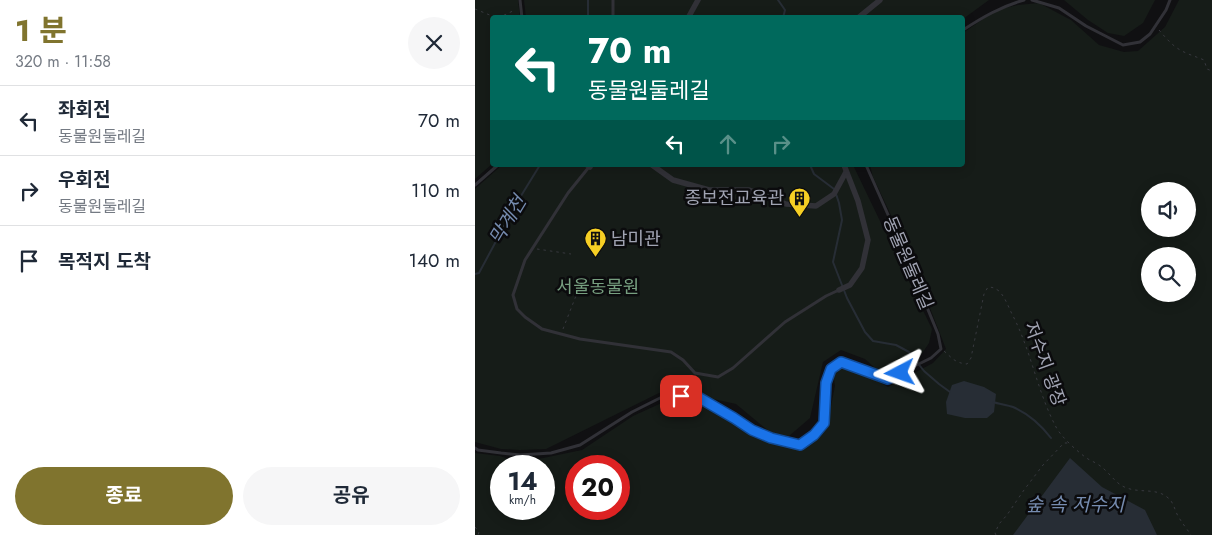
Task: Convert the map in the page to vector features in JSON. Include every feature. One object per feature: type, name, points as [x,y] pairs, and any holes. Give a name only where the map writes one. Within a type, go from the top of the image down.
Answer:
[{"type":"street","points":[[690,15],[699,0]]},
{"type":"street","points":[[862,15],[880,0]]},
{"type":"street","points":[[655,167],[673,180],[709,190],[749,190],[786,204],[816,206],[836,191],[846,172]]},
{"type":"street","points":[[839,290],[850,285],[862,268],[868,240],[858,201],[845,167]]},
{"type":"lane","points":[[520,0],[522,13]]},
{"type":"lane","points":[[613,0],[613,15]]},
{"type":"lane","points":[[965,29],[1006,5],[1023,0]]},
{"type":"lane","points":[[1031,0],[1059,8],[1086,26],[1123,45],[1140,42],[1149,34],[1166,10],[1170,0]]},
{"type":"lane","points":[[475,185],[496,167]]},
{"type":"lane","points":[[588,167],[568,193],[525,260],[513,295],[517,308],[525,317],[542,328],[581,339],[671,352],[683,360],[695,373],[719,377],[733,368],[785,322],[839,290]]},
{"type":"lane","name":"동물원둘레길","points":[[867,167],[935,323],[941,349]]},
{"type":"lane","points":[[475,448],[519,455],[551,453],[580,446],[631,412],[664,396],[698,397],[752,430],[771,438],[800,445],[814,435],[824,423],[826,383],[831,369],[841,362],[888,379],[931,358],[941,349]]},
{"type":"path","points":[[475,9],[490,15]]},
{"type":"path","points":[[504,15],[515,10],[522,13]]},
{"type":"path","points":[[1155,26],[1176,47],[1185,53],[1195,55],[1204,60],[1207,69],[1212,72]]},
{"type":"path","points":[[532,249],[571,254]]},
{"type":"path","points":[[561,334],[581,283]]},
{"type":"path","name":"저수지 광장","points":[[941,349],[959,364],[967,364],[971,358],[984,294],[988,288],[992,287],[998,290],[1005,299],[1020,329],[1047,407],[1064,439],[1103,468],[1118,484],[1137,491],[1158,492],[1167,496],[1191,535]]},
{"type":"path","points":[[996,535],[999,524],[1043,465],[1064,443],[1071,444]]},
{"type":"path","points":[[475,527],[479,532],[478,535]]},
{"type":"green space","points":[[475,0],[518,0],[520,15],[490,15],[490,166],[475,179]]},
{"type":"green space","points":[[524,0],[989,0],[965,18],[965,15],[526,15]]},
{"type":"green space","points":[[1064,0],[1155,0],[1143,23],[1124,36],[1108,33],[1088,20]]},
{"type":"green space","points":[[1179,0],[1212,0],[1212,535],[475,535],[475,453],[492,455],[490,455],[490,520],[555,520],[555,456],[582,450],[633,416],[666,401],[680,399],[696,401],[733,421],[750,433],[769,440],[803,448],[827,426],[835,386],[833,372],[844,364],[888,387],[933,363],[946,349],[907,249],[873,177],[870,167],[965,167],[965,32],[996,10],[1039,3],[1071,20],[1099,45],[1124,52],[1138,51],[1165,27]]},
{"type":"green space","name":"서울동물원","points":[[500,167],[854,167],[932,329],[929,343],[921,355],[884,376],[865,359],[841,350],[823,362],[810,418],[789,436],[771,433],[736,404],[695,395],[685,389],[659,393],[546,449],[501,449],[475,442],[475,189]]},
{"type":"water","points":[[964,381],[984,387],[996,394],[994,412],[987,418],[965,418],[947,414],[946,402],[952,385]]},
{"type":"water","name":"숲 속 저수지","points":[[1070,458],[1102,487],[1145,510],[1157,535],[1013,535]]},
{"type":"waterway","name":"막계천","points":[[588,0],[588,15]]},
{"type":"waterway","points":[[778,0],[785,10],[784,15]]},
{"type":"waterway","name":"막계천","points":[[475,274],[479,273],[516,204],[539,167]]},
{"type":"waterway","points":[[811,167],[814,174],[834,189]]},
{"type":"waterway","points":[[836,194],[842,220],[833,262],[847,298],[865,332],[873,341],[896,345],[909,352],[924,371],[950,392]]},
{"type":"waterway","points":[[993,402],[1013,407],[1029,416],[1051,438]]},
{"type":"place","name":"종보전교육관","points":[[800,217]]},
{"type":"place","name":"남미관","points":[[595,258]]},
{"type":"route","points":[[681,396],[698,397],[752,430],[771,438],[800,445],[814,435],[824,423],[826,383],[831,369],[841,362],[888,379],[900,373]]}]
